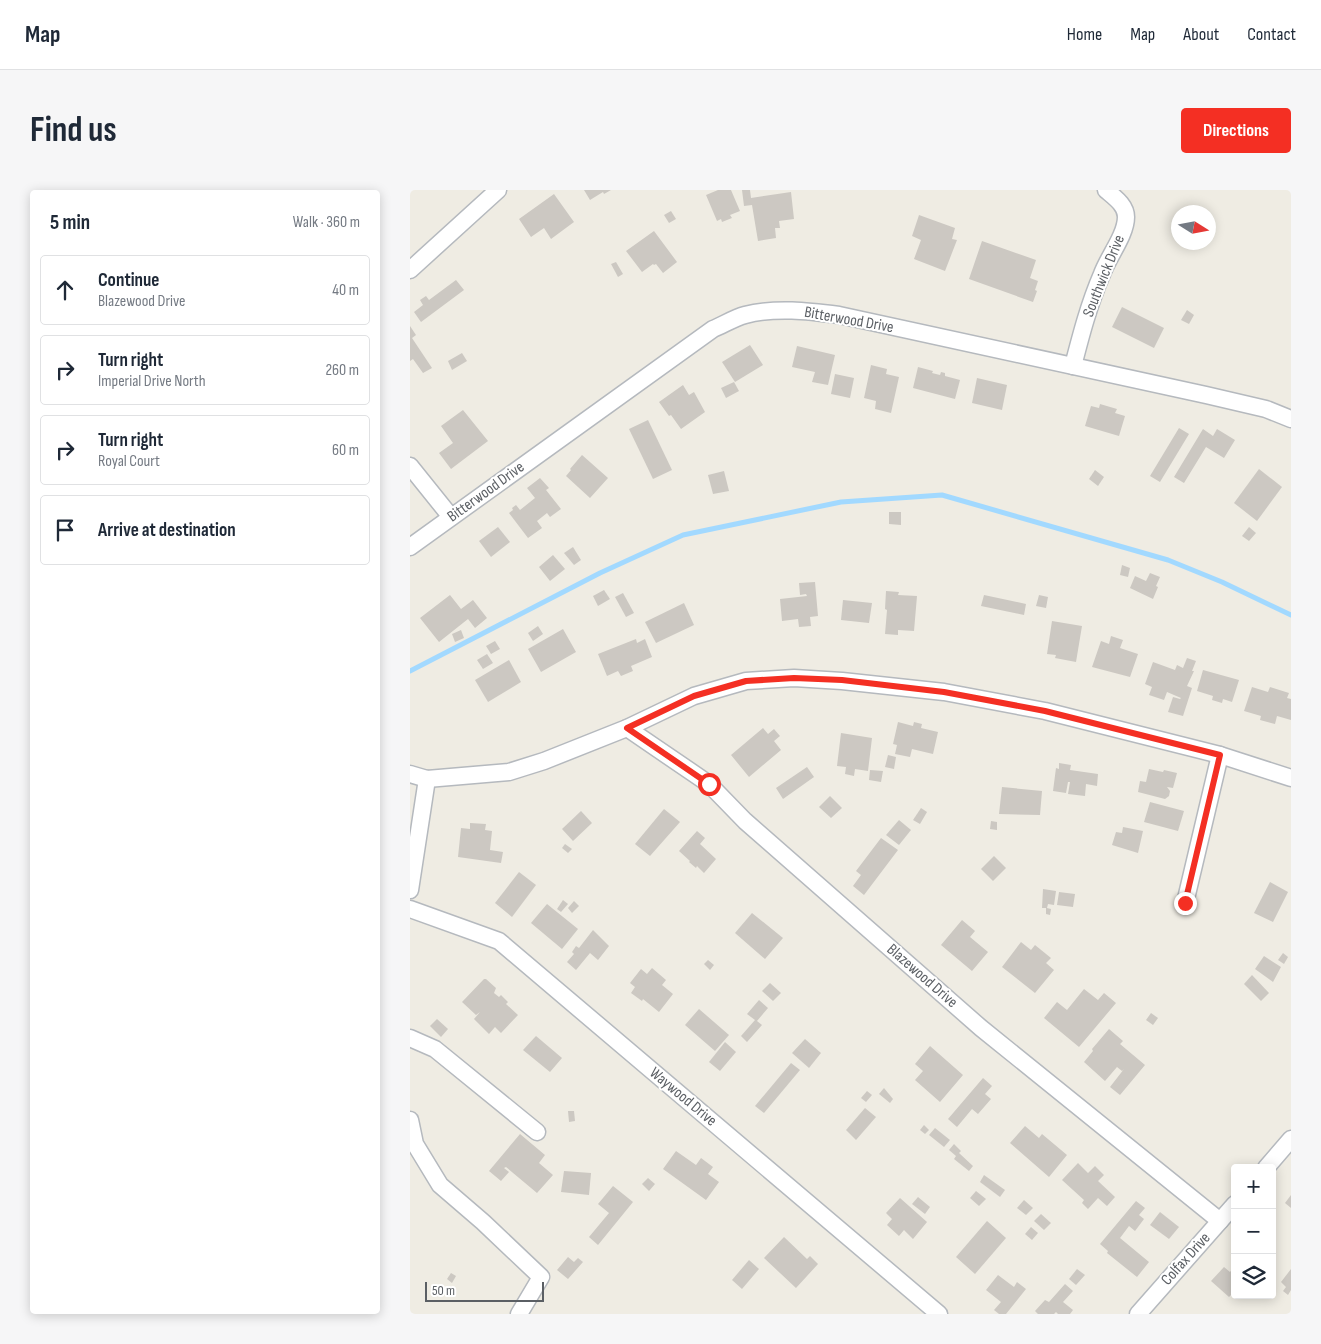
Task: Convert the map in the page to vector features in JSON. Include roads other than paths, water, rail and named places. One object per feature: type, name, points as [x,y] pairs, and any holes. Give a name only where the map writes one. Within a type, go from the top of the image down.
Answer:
[{"type":"street","points":[[410,270],[498,190]]},
{"type":"street","name":"Southwick Drive","points":[[1073,366],[1088,307],[1103,270],[1123,230],[1126,215],[1123,206],[1106,190]]},
{"type":"street","name":"Bitterwood Drive","points":[[410,547],[713,329],[744,315],[773,310],[839,315],[1257,407],[1291,419]]},
{"type":"street","points":[[410,466],[451,517]]},
{"type":"street","points":[[410,774],[427,779],[509,772],[544,762],[627,728],[694,696],[746,681],[794,678],[842,680],[953,694],[1045,711],[1220,755],[1291,778]]},
{"type":"street","name":"Blazewood Drive","points":[[627,728],[709,784],[745,821],[981,1028],[1220,1221]]},
{"type":"street","points":[[1185,903],[1220,755]]},
{"type":"street","points":[[410,890],[427,779]]},
{"type":"street","name":"Waywood Drive","points":[[410,909],[499,941],[939,1314]]},
{"type":"street","points":[[410,1038],[435,1049],[538,1132]]},
{"type":"street","points":[[410,1120],[415,1144],[440,1185],[542,1278],[519,1314]]},
{"type":"street","points":[[1269,1164],[1291,1139]]},
{"type":"street","name":"Colfax Drive","points":[[1138,1314],[1231,1209]]},
{"type":"waterway","points":[[410,671],[600,573],[683,535],[841,502],[942,495],[1168,560],[1222,582],[1291,615]]}]
